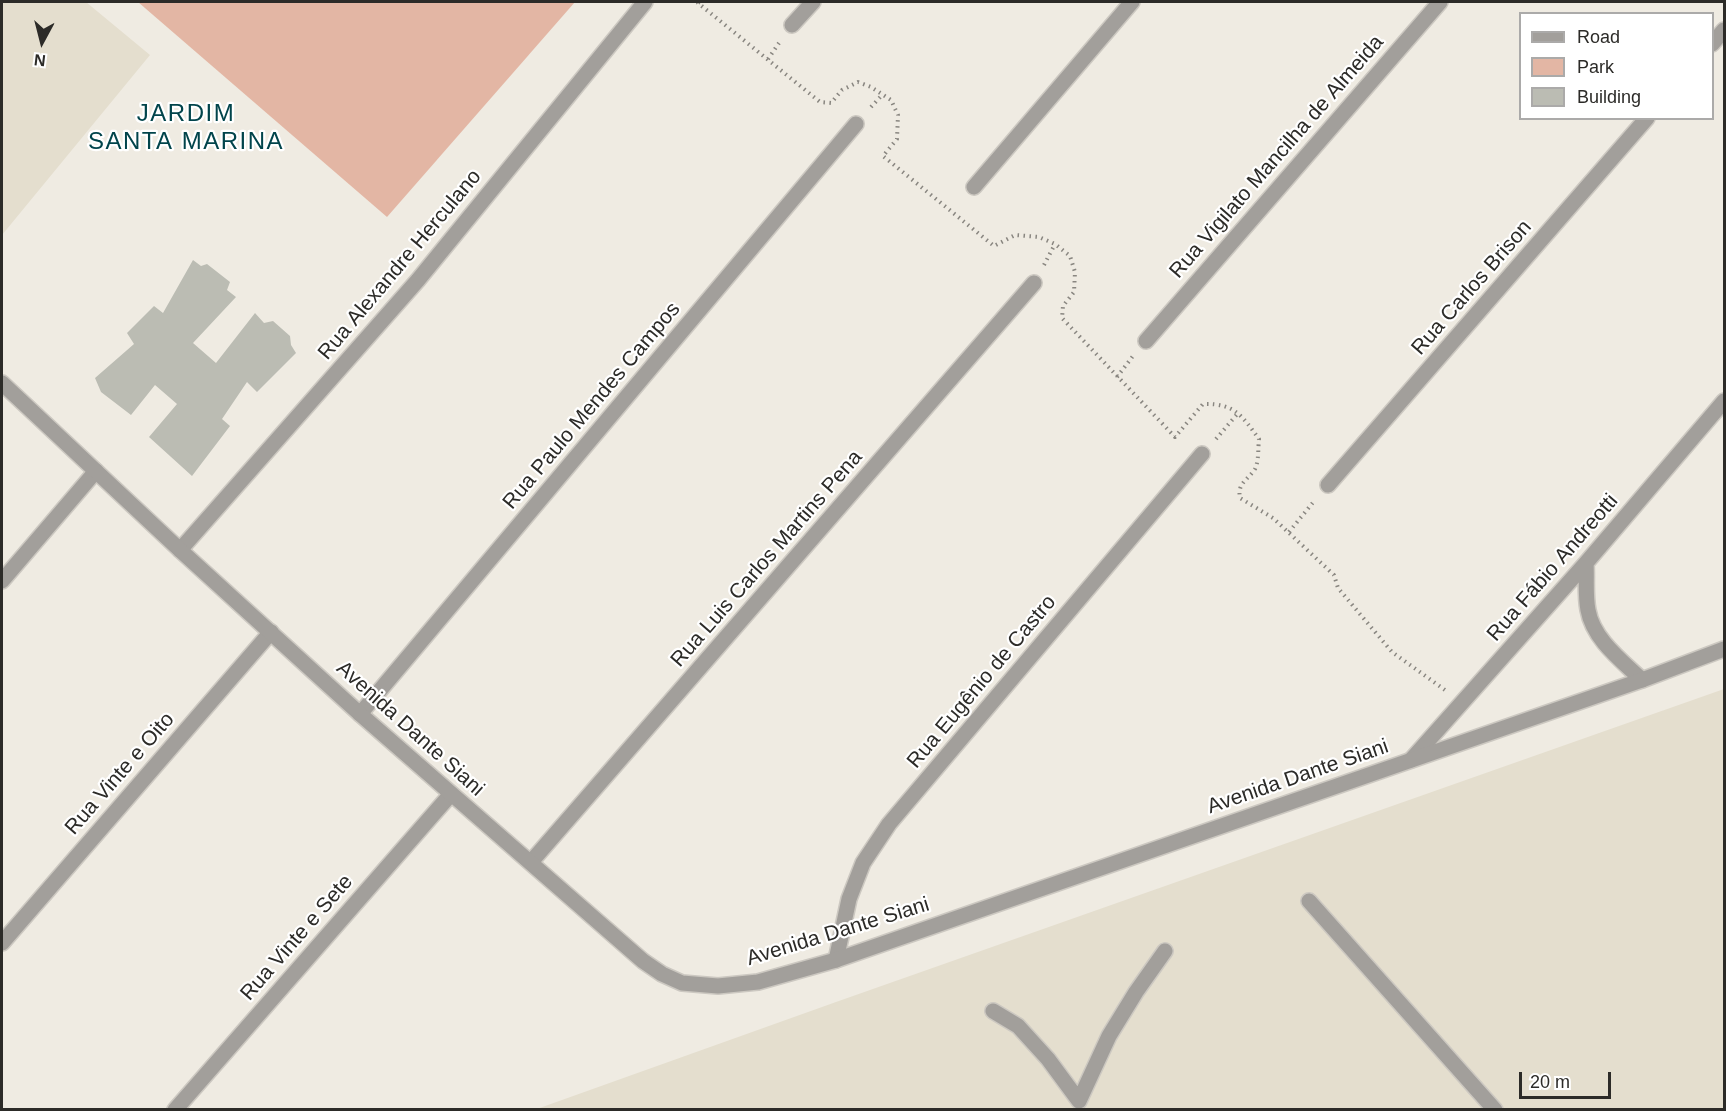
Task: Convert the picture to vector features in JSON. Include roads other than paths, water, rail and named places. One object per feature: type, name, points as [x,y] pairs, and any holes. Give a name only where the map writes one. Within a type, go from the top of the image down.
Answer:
[{"type":"street","name":"Rua Alexandre Herculano","points":[[180,550],[418,280],[645,2]]},
{"type":"street","points":[[792,25],[813,2]]},
{"type":"street","points":[[974,187],[1132,2]]},
{"type":"street","name":"Rua Vigilato Mancilha de Almeida","points":[[1146,341],[1440,2]]},
{"type":"street","points":[[1714,43],[1725,30]]},
{"type":"street","name":"Rua Carlos Brison","points":[[1328,485],[1645,120]]},
{"type":"street","name":"Rua Paulo Mendes Campos","points":[[360,714],[856,124]]},
{"type":"street","name":"Rua Luis Carlos Martins Pena","points":[[531,862],[1034,283]]},
{"type":"street","name":"Avenida Dante Siani","points":[[2,383],[360,714],[643,961],[662,974],[682,982],[718,986],[758,982],[836,960],[1642,680],[1725,649]]},
{"type":"street","name":"Rua Fábio Andreotti","points":[[1411,760],[1586,563],[1725,401]]},
{"type":"street","name":"Rua Eugênio de Castro","points":[[836,960],[849,899],[863,863],[889,824],[1202,454]]},
{"type":"street","points":[[2,581],[96,471]]},
{"type":"street","points":[[1586,563],[1588,610],[1597,634],[1642,680]]},
{"type":"street","name":"Rua Vinte e Oito","points":[[2,943],[271,632]]},
{"type":"street","name":"Rua Vinte e Sete","points":[[175,1110],[451,794]]},
{"type":"street","points":[[1309,901],[1495,1110]]},
{"type":"street","points":[[993,1011],[1018,1026],[1048,1059],[1079,1101],[1109,1036],[1165,951]]},
{"type":"district","name":"JARDIM SANTA MARINA","points":[[186,128]]}]
